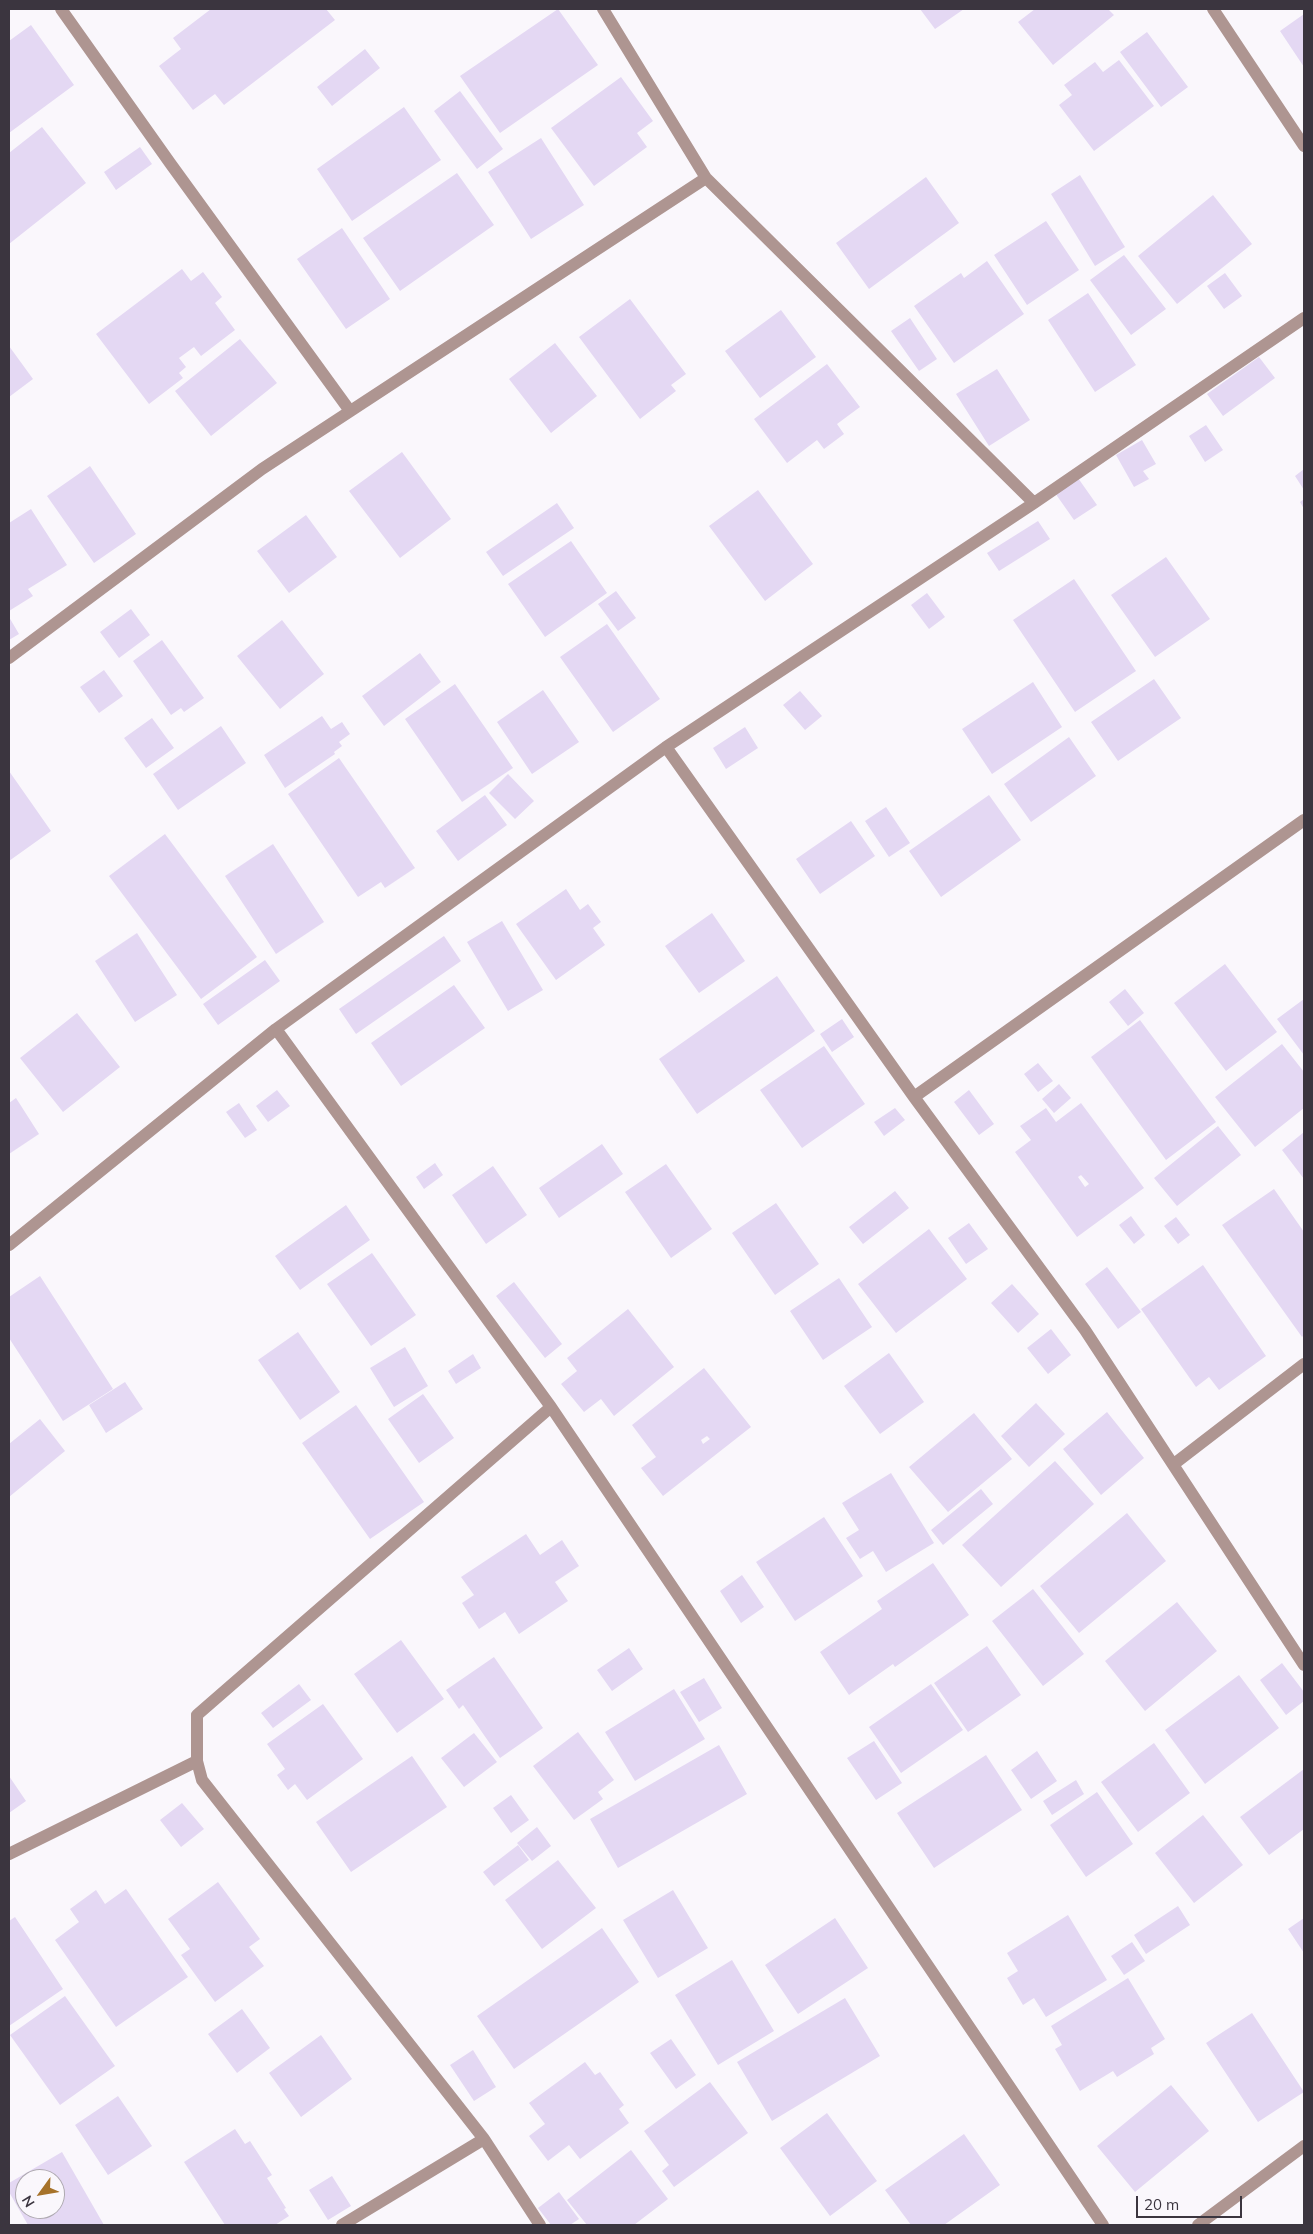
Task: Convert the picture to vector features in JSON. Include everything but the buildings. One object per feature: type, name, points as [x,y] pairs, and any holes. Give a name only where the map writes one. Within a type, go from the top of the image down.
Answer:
[{"type":"street","points":[[61,9],[350,411]]},
{"type":"street","points":[[603,9],[706,178],[1034,503]]},
{"type":"street","points":[[1213,9],[1304,146]]},
{"type":"street","points":[[9,658],[262,469],[706,178]]},
{"type":"street","points":[[9,1245],[276,1029],[666,747],[1034,503],[1304,318]]},
{"type":"street","points":[[666,747],[914,1097],[1084,1330],[1174,1464],[1304,1665]]},
{"type":"street","points":[[914,1097],[1304,820]]},
{"type":"street","points":[[276,1029],[551,1407],[1103,2225]]},
{"type":"street","points":[[1174,1464],[1304,1364]]},
{"type":"street","points":[[540,2225],[484,2139],[202,1780],[197,1761],[197,1715],[551,1407]]},
{"type":"street","points":[[9,1854],[197,1761]]},
{"type":"street","points":[[342,2225],[484,2139]]},
{"type":"street","points":[[1198,2225],[1304,2146]]}]
